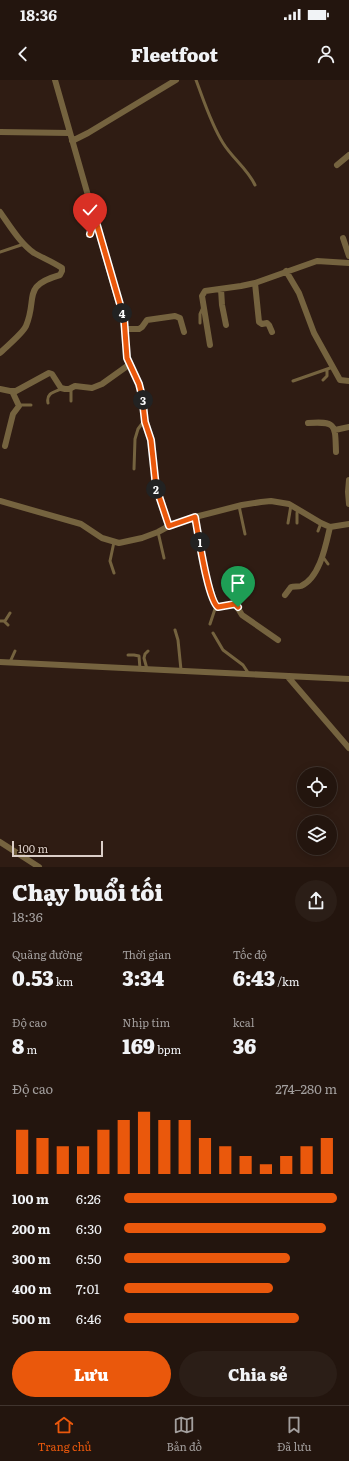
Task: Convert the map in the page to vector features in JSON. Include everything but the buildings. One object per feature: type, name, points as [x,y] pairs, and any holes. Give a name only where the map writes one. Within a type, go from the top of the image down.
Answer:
[{"type":"street","points":[[54,80],[122,311],[127,358],[139,384],[145,420],[151,440],[156,487],[169,526]]},
{"type":"street","points":[[72,141],[176,80]]},
{"type":"street","points":[[0,132],[70,133]]},
{"type":"street","points":[[337,165],[349,154]]},
{"type":"street","points":[[0,212],[24,244],[33,252],[62,268],[60,275],[43,280],[37,285],[34,291],[25,327],[22,332],[0,353]]},
{"type":"street","points":[[343,238],[349,256]]},
{"type":"street","points":[[210,345],[203,307],[202,296],[205,291],[254,283],[317,260],[349,263]]},
{"type":"street","points":[[286,271],[299,293],[314,333],[330,368],[340,380],[349,381]]},
{"type":"street","points":[[254,283],[259,322],[262,324],[267,323],[272,332]]},
{"type":"street","points":[[221,289],[222,305],[226,325]]},
{"type":"street","points":[[125,328],[139,329],[147,320],[175,316],[180,318],[184,332]]},
{"type":"street","points":[[0,389],[16,391],[49,373],[52,374],[61,388],[66,390],[75,386],[96,387],[130,364]]},
{"type":"street","points":[[4,446],[13,414],[20,405],[12,391]]},
{"type":"street","points":[[308,422],[326,422],[331,424],[335,430],[336,452]]},
{"type":"street","points":[[335,430],[349,427]]},
{"type":"street","points":[[349,480],[349,504]]},
{"type":"street","points":[[0,501],[81,524],[102,538],[114,542],[124,543],[158,532],[169,526],[195,517],[239,506],[271,501],[291,505],[321,524],[330,527],[349,524]]},
{"type":"street","points":[[195,517],[206,576],[216,606],[221,607],[236,604],[242,615],[278,640]]},
{"type":"street","points":[[285,595],[292,586],[302,585],[314,574],[323,557],[330,527]]},
{"type":"street","points":[[0,662],[349,679]]},
{"type":"street","points":[[288,677],[349,748]]},
{"type":"street","points":[[0,842],[39,867]]},
{"type":"lane","points":[[196,80],[222,142],[229,152],[248,172],[255,184]]},
{"type":"lane","points":[[90,234],[95,218]]},
{"type":"lane","points":[[0,252],[24,244]]},
{"type":"lane","points":[[200,323],[200,314],[203,307]]},
{"type":"lane","points":[[323,380],[327,376],[330,368]]},
{"type":"lane","points":[[293,381],[330,368]]},
{"type":"lane","points":[[48,403],[50,394],[63,388]]},
{"type":"lane","points":[[71,389],[71,401]]},
{"type":"lane","points":[[20,405],[31,405]]},
{"type":"lane","points":[[134,469],[135,439],[140,426],[145,420]]},
{"type":"lane","points":[[288,523],[291,505]]},
{"type":"lane","points":[[239,506],[245,534]]},
{"type":"lane","points":[[297,523],[298,509]]},
{"type":"lane","points":[[318,531],[321,524]]},
{"type":"lane","points":[[158,532],[164,558]]},
{"type":"lane","points":[[114,542],[110,561],[114,573]]},
{"type":"lane","points":[[323,557],[328,564]]},
{"type":"lane","points":[[210,624],[216,606]]},
{"type":"lane","points":[[5,621],[10,613]]},
{"type":"lane","points":[[0,621],[5,621]]},
{"type":"lane","points":[[5,621],[8,625]]},
{"type":"lane","points":[[175,630],[178,640],[181,671]]},
{"type":"lane","points":[[213,633],[224,650],[243,665],[249,674]]},
{"type":"lane","points":[[10,663],[15,651]]},
{"type":"lane","points":[[144,669],[144,658],[148,651]]},
{"type":"lane","points":[[128,655],[139,656],[144,669]]},
{"type":"route","points":[[90,234],[95,218],[124,318],[127,358],[139,384],[142,396],[145,422],[149,430],[151,440],[157,493],[169,526],[195,517],[206,576],[215,604],[218,607],[221,607],[236,604],[238,607]]}]
